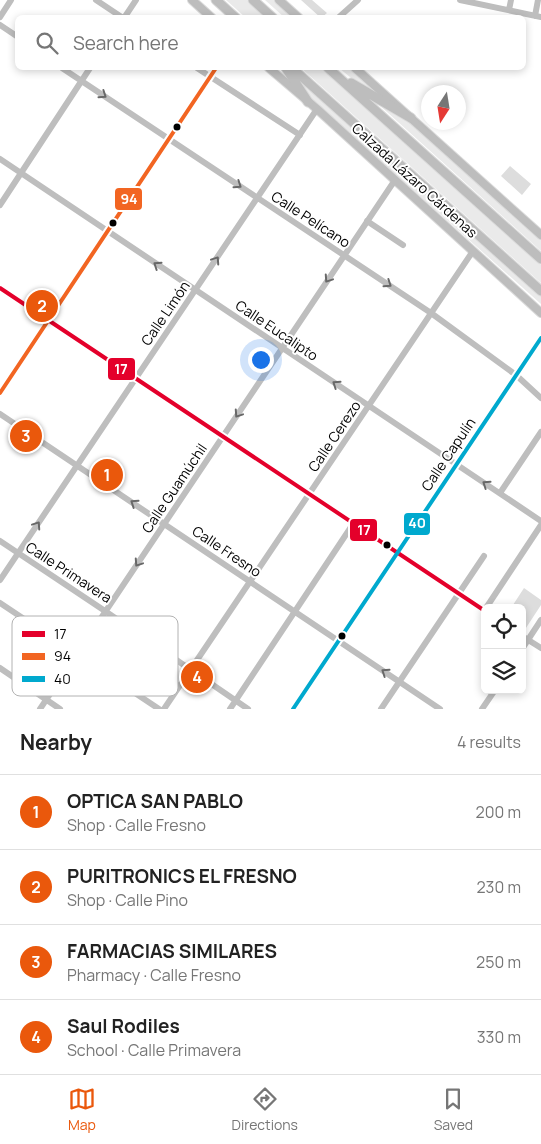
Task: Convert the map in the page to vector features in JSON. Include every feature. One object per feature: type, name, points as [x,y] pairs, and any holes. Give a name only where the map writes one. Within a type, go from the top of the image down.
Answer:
[{"type":"highway","points":[[216,0],[233,15]]},
{"type":"highway","points":[[253,0],[270,15]]},
{"type":"highway","points":[[287,70],[308,102]]},
{"type":"highway","name":"Calzada Lázaro Cárdenas","points":[[294,70],[541,291]]},
{"type":"highway","points":[[331,70],[412,118]]},
{"type":"highway","name":"Calzada Lázaro Cárdenas","points":[[331,70],[541,258]]},
{"type":"main road","points":[[192,0],[209,15]]},
{"type":"main road","points":[[280,0],[296,15]]},
{"type":"main road","name":"Calzada Lázaro Cárdenas","points":[[271,70],[541,313]]},
{"type":"main road","points":[[357,70],[541,235]]},
{"type":"street","points":[[0,17],[11,0]]},
{"type":"street","points":[[96,0],[119,15]]},
{"type":"street","points":[[126,15],[136,0]]},
{"type":"street","points":[[341,15],[358,0]]},
{"type":"street","points":[[460,0],[481,2],[538,16],[538,0]]},
{"type":"street","points":[[509,10],[511,0]]},
{"type":"street","points":[[0,25],[15,35]]},
{"type":"street","name":"Calle Pelícano","points":[[65,70],[431,313],[516,375],[541,398]]},
{"type":"street","points":[[0,205],[89,70]]},
{"type":"street","points":[[200,70],[300,136]]},
{"type":"street","points":[[0,393],[214,70]]},
{"type":"street","name":"Calle Limón","points":[[0,580],[317,110]]},
{"type":"street","name":"Calle Eucalipto","points":[[0,159],[541,521]]},
{"type":"street","name":"Calle Guamúchil","points":[[102,616],[395,180]]},
{"type":"street","points":[[368,221],[403,245]]},
{"type":"street","name":"Calle Cerezo","points":[[178,689],[473,251]]},
{"type":"street","points":[[0,288],[223,438],[481,608]]},
{"type":"street","name":"Calle Capulín","points":[[293,709],[541,338]]},
{"type":"street","name":"Calle Fresno","points":[[0,414],[440,709]]},
{"type":"street","points":[[500,493],[541,432]]},
{"type":"street","points":[[230,709],[353,524]]},
{"type":"street","points":[[489,604],[541,525]]},
{"type":"street","name":"Calle Primavera","points":[[0,542],[112,616]]},
{"type":"street","points":[[380,709],[484,556]]},
{"type":"street","points":[[0,603],[20,616]]},
{"type":"street","points":[[526,637],[541,620]]},
{"type":"street","points":[[526,639],[541,648]]},
{"type":"street","name":"Calle Primavera","points":[[178,661],[248,709]]},
{"type":"street","points":[[0,668],[12,676]]},
{"type":"street","points":[[482,709],[492,694]]},
{"type":"street","points":[[40,696],[60,709]]},
{"type":"street","name":"Calle Guamúchil","points":[[40,709],[49,696]]},
{"type":"street","points":[[140,696],[159,709]]},
{"type":"street","name":"Calle Cerezo","points":[[164,709],[173,696]]},
{"type":"shaded area","points":[[226,0],[247,0],[264,15],[243,15]]},
{"type":"shaded area","points":[[265,0],[275,0],[293,15],[282,15]]},
{"type":"shaded area","points":[[303,70],[324,70],[541,265],[541,283]]},
{"type":"shaded area","points":[[341,70],[353,70],[389,102]]},
{"type":"shaded area","points":[[294,72],[541,294],[541,304],[312,100]]},
{"type":"shaded area","points":[[367,94],[410,121],[541,238],[541,251]]},
{"type":"building","points":[[301,0],[312,0],[327,13],[318,15]]},
{"type":"building","points":[[510,166],[531,184],[522,195],[501,176]]},
{"type":"building","points":[[524,588],[541,600],[541,605],[526,628],[526,604],[514,604]]},
{"type":"transit line","name":"94","points":[[0,393],[215,70]]},
{"type":"transit line","name":"17","points":[[0,288],[481,608]]},
{"type":"transit line","name":"40","points":[[293,709],[541,338]]},
{"type":"place","name":"PURITRONICS EL FRESNO","points":[[42,306]]},
{"type":"place","name":"FARMACIAS SIMILARES","points":[[26,436]]},
{"type":"place","name":"OPTICA SAN PABLO","points":[[107,475]]},
{"type":"place","name":"Saul Rodiles","points":[[197,677]]}]
